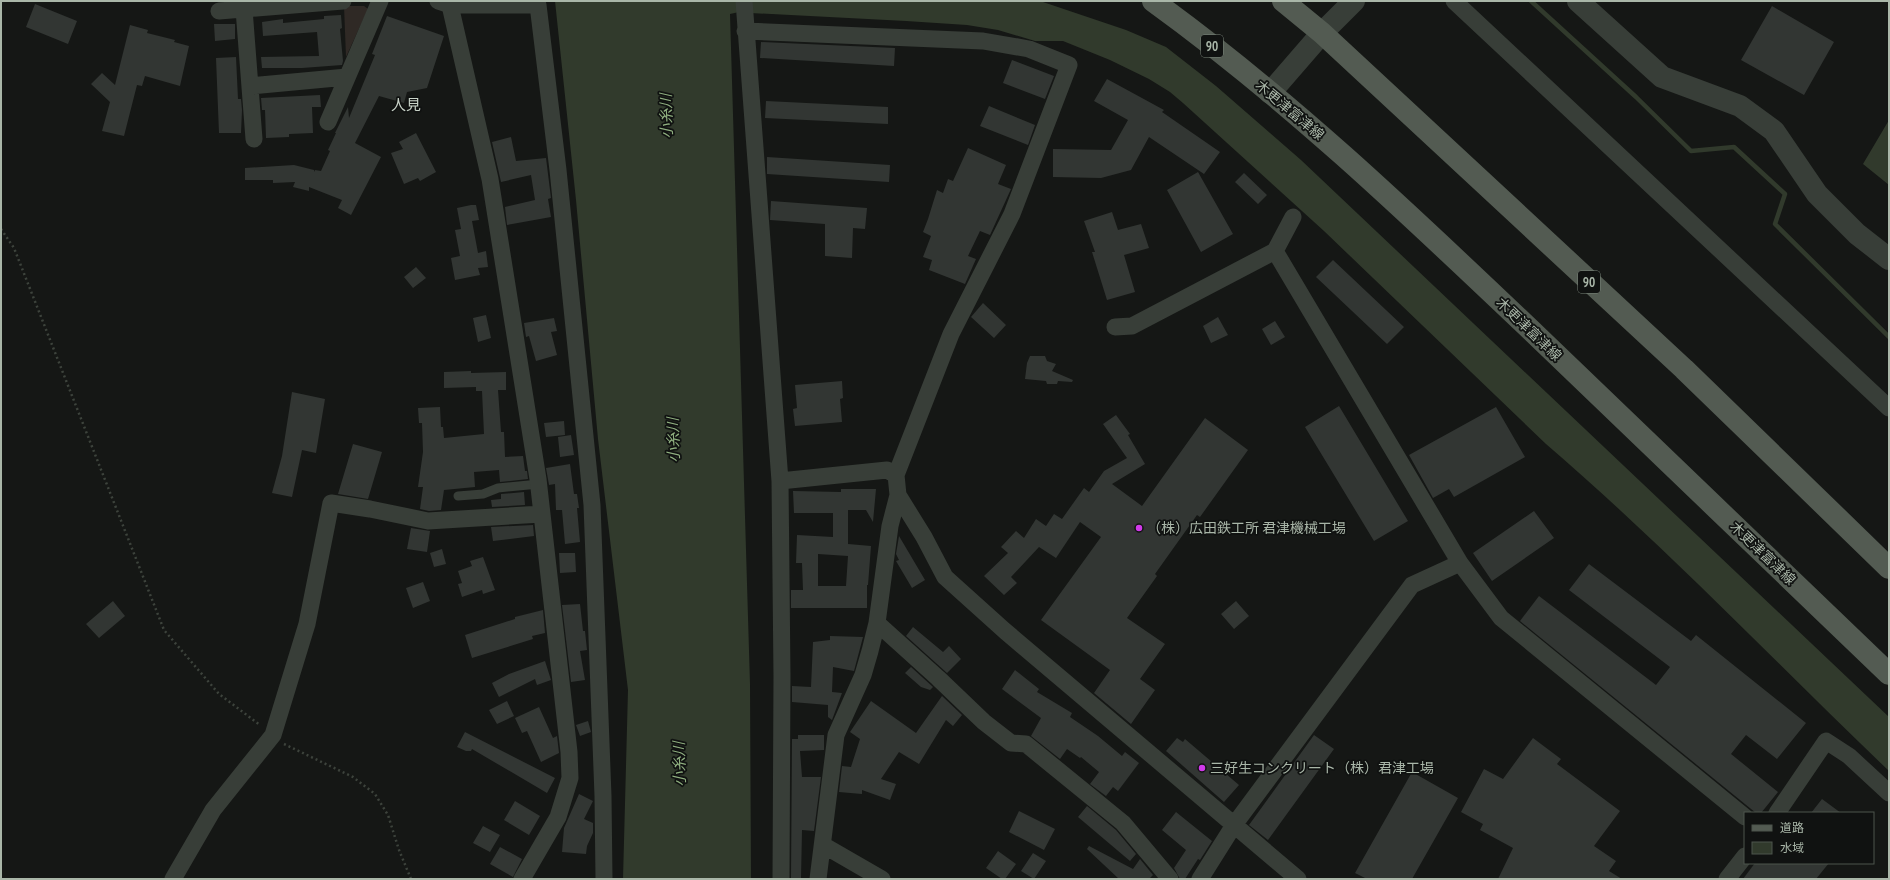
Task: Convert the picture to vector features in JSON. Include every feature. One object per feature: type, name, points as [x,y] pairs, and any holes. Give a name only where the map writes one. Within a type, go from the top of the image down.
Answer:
[{"type":"main road","name":"木更津富津線","points":[[1153,1],[1270,93],[1383,192],[1473,275],[1889,674]]},
{"type":"main road","name":"90","points":[[1283,1],[1322,33],[1684,369],[1889,568]]},
{"type":"street","points":[[219,11],[343,1]]},
{"type":"street","points":[[328,122],[380,1]]},
{"type":"street","points":[[744,1],[780,481],[782,676],[781,879]]},
{"type":"street","points":[[1270,93],[1322,33],[1354,1]]},
{"type":"street","points":[[1454,1],[1889,408]]},
{"type":"street","points":[[1578,1],[1662,77],[1740,106],[1774,131],[1817,194],[1857,234],[1889,259]]},
{"type":"street","points":[[522,879],[558,817],[570,778],[539,484],[490,179],[446,2],[538,5],[558,170],[592,505],[603,796],[604,879]]},
{"type":"street","points":[[244,9],[254,139]]},
{"type":"street","points":[[745,25],[983,42],[1029,49],[1069,65],[1012,214],[951,334],[896,475],[898,495],[890,526],[877,623],[863,675],[836,735],[818,879]]},
{"type":"street","points":[[250,86],[347,77]]},
{"type":"street","points":[[1115,327],[1132,326],[1275,251],[1293,217]]},
{"type":"street","points":[[1275,251],[1460,563],[1501,618],[1744,816]]},
{"type":"street","points":[[780,481],[887,470],[896,475]]},
{"type":"street","points":[[898,495],[924,537],[945,577],[1005,631],[1298,879]]},
{"type":"street","points":[[173,879],[213,810],[273,735],[307,624],[331,504],[370,509],[428,522],[542,514]]},
{"type":"street","points":[[1200,879],[1234,825],[1412,585],[1460,563]]},
{"type":"street","points":[[877,623],[984,722],[1011,743],[1026,744],[1124,822],[1170,879]]},
{"type":"street","points":[[1778,812],[1826,742],[1849,756],[1889,793]]},
{"type":"street","points":[[823,845],[882,879]]},
{"type":"street","points":[[1727,879],[1744,857]]},
{"type":"lane","points":[[458,496],[483,494],[498,488],[539,484]]},
{"type":"path","points":[[1,229],[14,248],[164,630],[219,694],[280,742],[297,752],[353,777],[375,794],[388,815],[399,850],[411,879]]},
{"type":"shaded area","points":[[344,6],[364,6],[368,9],[346,57]]},
{"type":"water","name":"小糸川","points":[[555,1],[739,1],[739,12],[730,14],[750,684],[751,879],[623,879],[628,690],[598,439],[576,200]]},
{"type":"water","points":[[749,1],[1040,1],[1126,30],[1166,47],[1216,86],[1301,160],[1889,717],[1889,771],[1634,523],[1546,444],[1324,231],[1170,92],[1149,79],[1110,60],[1063,41],[1035,41],[998,30],[967,25],[750,13]]},
{"type":"water","points":[[1889,120],[1889,185],[1863,164]]},
{"type":"building","points":[[35,4],[77,21],[68,44],[26,27]]},
{"type":"building","points":[[1772,6],[1834,42],[1804,95],[1741,60]]},
{"type":"building","points":[[341,15],[342,28],[340,29],[343,61],[342,65],[302,68],[262,68],[261,57],[319,56],[317,32],[263,36],[262,22],[283,19],[283,23],[324,19],[324,16]]},
{"type":"building","points":[[387,16],[444,36],[427,88],[407,92],[404,103],[379,96],[355,143],[381,157],[351,215],[338,208],[342,200],[309,187],[309,191],[293,187],[295,182],[273,183],[273,180],[245,180],[245,168],[294,165],[314,170],[314,172],[315,170],[321,171],[330,151],[328,150],[335,133],[348,107],[349,118],[375,55],[372,54]]},
{"type":"building","points":[[214,24],[235,24],[235,39],[215,41]]},
{"type":"building","points":[[130,25],[148,30],[147,33],[175,40],[174,42],[189,46],[180,86],[145,76],[142,86],[137,85],[124,136],[102,131],[110,102],[91,84],[102,73],[115,85]]},
{"type":"building","points":[[761,42],[895,48],[894,66],[760,58]]},
{"type":"building","points":[[236,57],[238,99],[241,99],[242,110],[241,133],[219,133],[216,58]]},
{"type":"building","points":[[1012,60],[1054,76],[1045,99],[1003,83]]},
{"type":"building","points":[[1107,79],[1164,110],[1162,112],[1220,152],[1204,174],[1149,137],[1131,170],[1101,178],[1053,177],[1053,149],[1111,150],[1128,120],[1094,101]]},
{"type":"building","points":[[320,95],[321,107],[312,107],[313,133],[289,134],[289,137],[266,138],[265,110],[262,110],[261,98]]},
{"type":"building","points":[[766,101],[888,107],[888,124],[765,118]]},
{"type":"building","points":[[989,106],[1035,125],[1028,145],[980,126]]},
{"type":"building","points":[[416,133],[436,172],[420,181],[418,178],[404,184],[391,153],[403,149],[399,142]]},
{"type":"building","points":[[511,137],[516,161],[546,158],[551,198],[548,199],[551,217],[507,225],[505,207],[535,200],[531,175],[501,182],[492,142]]},
{"type":"building","points":[[968,148],[1006,165],[998,184],[1011,189],[990,235],[980,231],[968,256],[976,259],[965,284],[929,270],[932,260],[923,257],[931,236],[923,232],[937,190],[943,193],[948,179],[953,181]]},
{"type":"building","points":[[767,157],[890,165],[889,182],[767,174]]},
{"type":"building","points":[[1198,172],[1233,234],[1201,252],[1167,190]]},
{"type":"building","points":[[1244,173],[1267,195],[1258,204],[1235,182]]},
{"type":"building","points":[[771,201],[867,208],[865,229],[853,228],[852,258],[825,256],[825,224],[770,220]]},
{"type":"building","points":[[476,205],[479,220],[472,221],[478,253],[486,251],[488,267],[478,268],[480,275],[455,280],[451,258],[460,256],[455,230],[461,229],[457,208]]},
{"type":"building","points":[[1112,212],[1118,230],[1141,224],[1149,248],[1124,255],[1135,292],[1107,300],[1092,252],[1095,252],[1084,221]]},
{"type":"building","points":[[1333,260],[1404,327],[1387,344],[1316,277]]},
{"type":"building","points":[[416,267],[426,278],[413,288],[404,277]]},
{"type":"building","points":[[983,303],[1006,325],[994,338],[971,317]]},
{"type":"building","points":[[486,315],[491,338],[478,342],[473,318]]},
{"type":"building","points":[[1218,317],[1228,335],[1211,343],[1203,326]]},
{"type":"building","points":[[554,318],[557,331],[551,332],[557,355],[536,361],[529,336],[526,337],[524,323]]},
{"type":"building","points":[[1275,321],[1285,337],[1271,345],[1262,329]]},
{"type":"building","points":[[1030,356],[1045,356],[1047,361],[1056,364],[1052,371],[1073,380],[1072,382],[1058,381],[1057,384],[1047,384],[1046,381],[1025,379],[1027,363]]},
{"type":"building","points":[[471,371],[471,373],[506,372],[506,390],[498,390],[501,432],[504,432],[505,457],[523,456],[525,471],[527,471],[528,479],[500,482],[499,470],[474,472],[475,487],[444,490],[441,510],[429,511],[420,509],[423,487],[418,487],[423,452],[422,423],[419,423],[418,408],[440,407],[441,427],[443,427],[444,438],[484,434],[482,391],[476,391],[476,387],[444,388],[444,372]]},
{"type":"building","points":[[842,381],[843,398],[840,399],[842,422],[795,426],[793,409],[797,408],[795,385]]},
{"type":"building","points":[[292,392],[325,399],[316,453],[302,450],[292,497],[272,493],[282,456]]},
{"type":"building","points":[[1339,406],[1408,521],[1374,541],[1305,427]]},
{"type":"building","points":[[1496,407],[1525,457],[1454,497],[1449,489],[1433,498],[1409,455]]},
{"type":"building","name":"（株）広田鉄工所 君津機械工場","points":[[1116,415],[1130,434],[1128,435],[1145,464],[1112,484],[1142,506],[1205,418],[1248,450],[1200,517],[1197,515],[1155,574],[1157,576],[1127,618],[1165,644],[1140,679],[1155,690],[1131,724],[1094,693],[1110,670],[1041,620],[1101,537],[1080,522],[1056,558],[1039,547],[1011,577],[1017,583],[1004,595],[984,576],[1008,553],[1001,547],[1016,531],[1024,538],[1036,519],[1046,526],[1054,514],[1062,519],[1084,488],[1089,492],[1104,471],[1127,458],[1103,424]]},
{"type":"building","points":[[564,421],[565,435],[546,437],[544,423]]},
{"type":"building","points":[[571,435],[574,455],[560,457],[558,437]]},
{"type":"building","points":[[353,444],[382,452],[368,499],[338,494]]},
{"type":"building","points":[[570,464],[574,494],[577,494],[579,508],[577,508],[580,542],[565,544],[562,510],[556,510],[555,484],[549,485],[546,468]]},
{"type":"building","points":[[841,489],[876,489],[873,522],[866,510],[848,510],[848,544],[871,546],[867,585],[867,608],[791,608],[791,590],[803,590],[802,563],[796,563],[797,535],[833,537],[833,513],[794,513],[793,491],[841,492]],"holes":[[[818,554],[848,556],[846,586],[818,586]]]},
{"type":"building","points":[[524,492],[525,505],[492,507],[491,500],[501,499],[501,494]]},
{"type":"building","points":[[1534,511],[1554,538],[1492,581],[1473,553]]},
{"type":"building","points":[[533,525],[534,536],[493,541],[491,527]]},
{"type":"building","points":[[411,528],[430,531],[427,552],[407,549]]},
{"type":"building","points":[[899,536],[925,580],[912,588],[896,561],[899,560],[896,554]]},
{"type":"building","points":[[442,549],[446,564],[434,567],[430,553]]},
{"type":"building","points":[[559,553],[575,553],[576,572],[560,573]]},
{"type":"building","points":[[483,557],[495,590],[483,594],[482,590],[462,597],[458,584],[462,583],[458,571],[472,566],[470,561]]},
{"type":"building","points":[[1589,564],[1691,641],[1696,635],[1806,723],[1777,759],[1746,735],[1731,754],[1778,792],[1762,812],[1755,812],[1520,621],[1539,596],[1656,685],[1670,667],[1569,590]]},
{"type":"building","points":[[423,582],[430,601],[413,608],[406,588]]},
{"type":"building","points":[[113,601],[125,616],[99,638],[86,624]]},
{"type":"building","points":[[1236,601],[1249,616],[1234,629],[1221,614]]},
{"type":"building","points":[[580,604],[587,650],[580,651],[585,680],[571,682],[562,605]]},
{"type":"building","points":[[543,610],[545,633],[532,636],[533,639],[472,658],[465,635],[515,619],[515,617]]},
{"type":"building","points":[[913,627],[943,652],[949,646],[961,659],[947,673],[906,636]]},
{"type":"building","points":[[830,636],[863,637],[854,671],[833,667],[832,692],[842,693],[832,720],[828,717],[828,705],[792,702],[792,686],[811,687],[813,642],[830,640]]},
{"type":"building","points":[[545,661],[551,680],[537,685],[535,679],[499,697],[492,683],[509,674]]},
{"type":"building","points":[[911,667],[933,687],[930,690],[921,687],[905,673]]},
{"type":"building","points":[[1015,670],[1039,689],[1037,692],[1072,713],[1070,717],[1098,736],[1122,756],[1125,752],[1139,763],[1118,791],[1113,787],[1106,796],[1090,784],[1099,772],[1081,757],[1080,758],[1067,749],[1060,759],[1031,736],[1041,718],[1002,689]]},
{"type":"building","points":[[942,696],[962,715],[953,726],[946,720],[919,764],[899,752],[881,779],[896,784],[890,800],[862,790],[862,794],[839,792],[842,766],[851,767],[860,739],[850,732],[871,701],[916,733]]},
{"type":"building","points":[[507,701],[514,716],[497,724],[489,710]]},
{"type":"building","points":[[539,707],[553,738],[557,736],[559,753],[541,762],[527,731],[522,733],[515,718]]},
{"type":"building","points":[[588,721],[591,732],[580,736],[576,725]]},
{"type":"building","points":[[465,732],[555,778],[547,793],[472,749],[471,751],[466,751],[457,747]]},
{"type":"building","points":[[798,735],[824,735],[824,750],[800,751],[802,777],[821,777],[814,831],[802,830],[801,879],[791,879],[792,739],[798,739]]},
{"type":"building","points":[[1314,735],[1334,749],[1268,840],[1249,825]]},
{"type":"building","name":"三好生コンクリート（株）君津工場","points":[[1177,738],[1183,742],[1185,739],[1239,785],[1224,802],[1166,751]]},
{"type":"building","points":[[1533,738],[1561,759],[1557,764],[1620,811],[1594,846],[1616,861],[1609,871],[1622,879],[1498,879],[1513,848],[1480,830],[1483,824],[1461,812],[1484,769],[1503,779]]},
{"type":"building","points":[[1412,772],[1458,798],[1412,879],[1367,879],[1355,873]]},
{"type":"building","points":[[579,794],[593,801],[584,819],[593,823],[593,833],[587,846],[586,854],[562,852],[564,828]]},
{"type":"building","points":[[1822,799],[1840,812],[1812,812]]},
{"type":"building","points":[[515,801],[540,816],[529,835],[504,820]]},
{"type":"building","points":[[1087,806],[1116,830],[1136,854],[1130,861],[1078,817]]},
{"type":"building","points":[[1019,811],[1055,829],[1044,850],[1009,832]]},
{"type":"building","points":[[1176,812],[1212,841],[1200,860],[1198,859],[1185,879],[1180,879],[1174,868],[1186,850],[1162,830]]},
{"type":"building","points":[[483,826],[500,835],[490,852],[473,843]]},
{"type":"building","points":[[1089,846],[1133,869],[1140,859],[1153,875],[1150,878],[1153,879],[1119,879],[1087,849]]},
{"type":"building","points":[[500,847],[522,859],[513,877],[490,864]]},
{"type":"building","points":[[998,851],[1016,864],[1005,879],[1002,879],[986,868]]},
{"type":"building","points":[[1033,853],[1046,861],[1034,879],[1021,871]]},
{"type":"building","points":[[1754,864],[1828,864],[1816,879],[1743,879]]},
{"type":"waterway","points":[[1531,1],[1636,97],[1691,151],[1734,147],[1785,194],[1775,224],[1889,337]]},
{"type":"place","name":"（株）広田鉄工所 君津機械工場","points":[[1139,528]]},
{"type":"place","name":"三好生コンクリート（株）君津工場","points":[[1202,768]]},
{"type":"district","name":"人見","points":[[406,104]]}]
